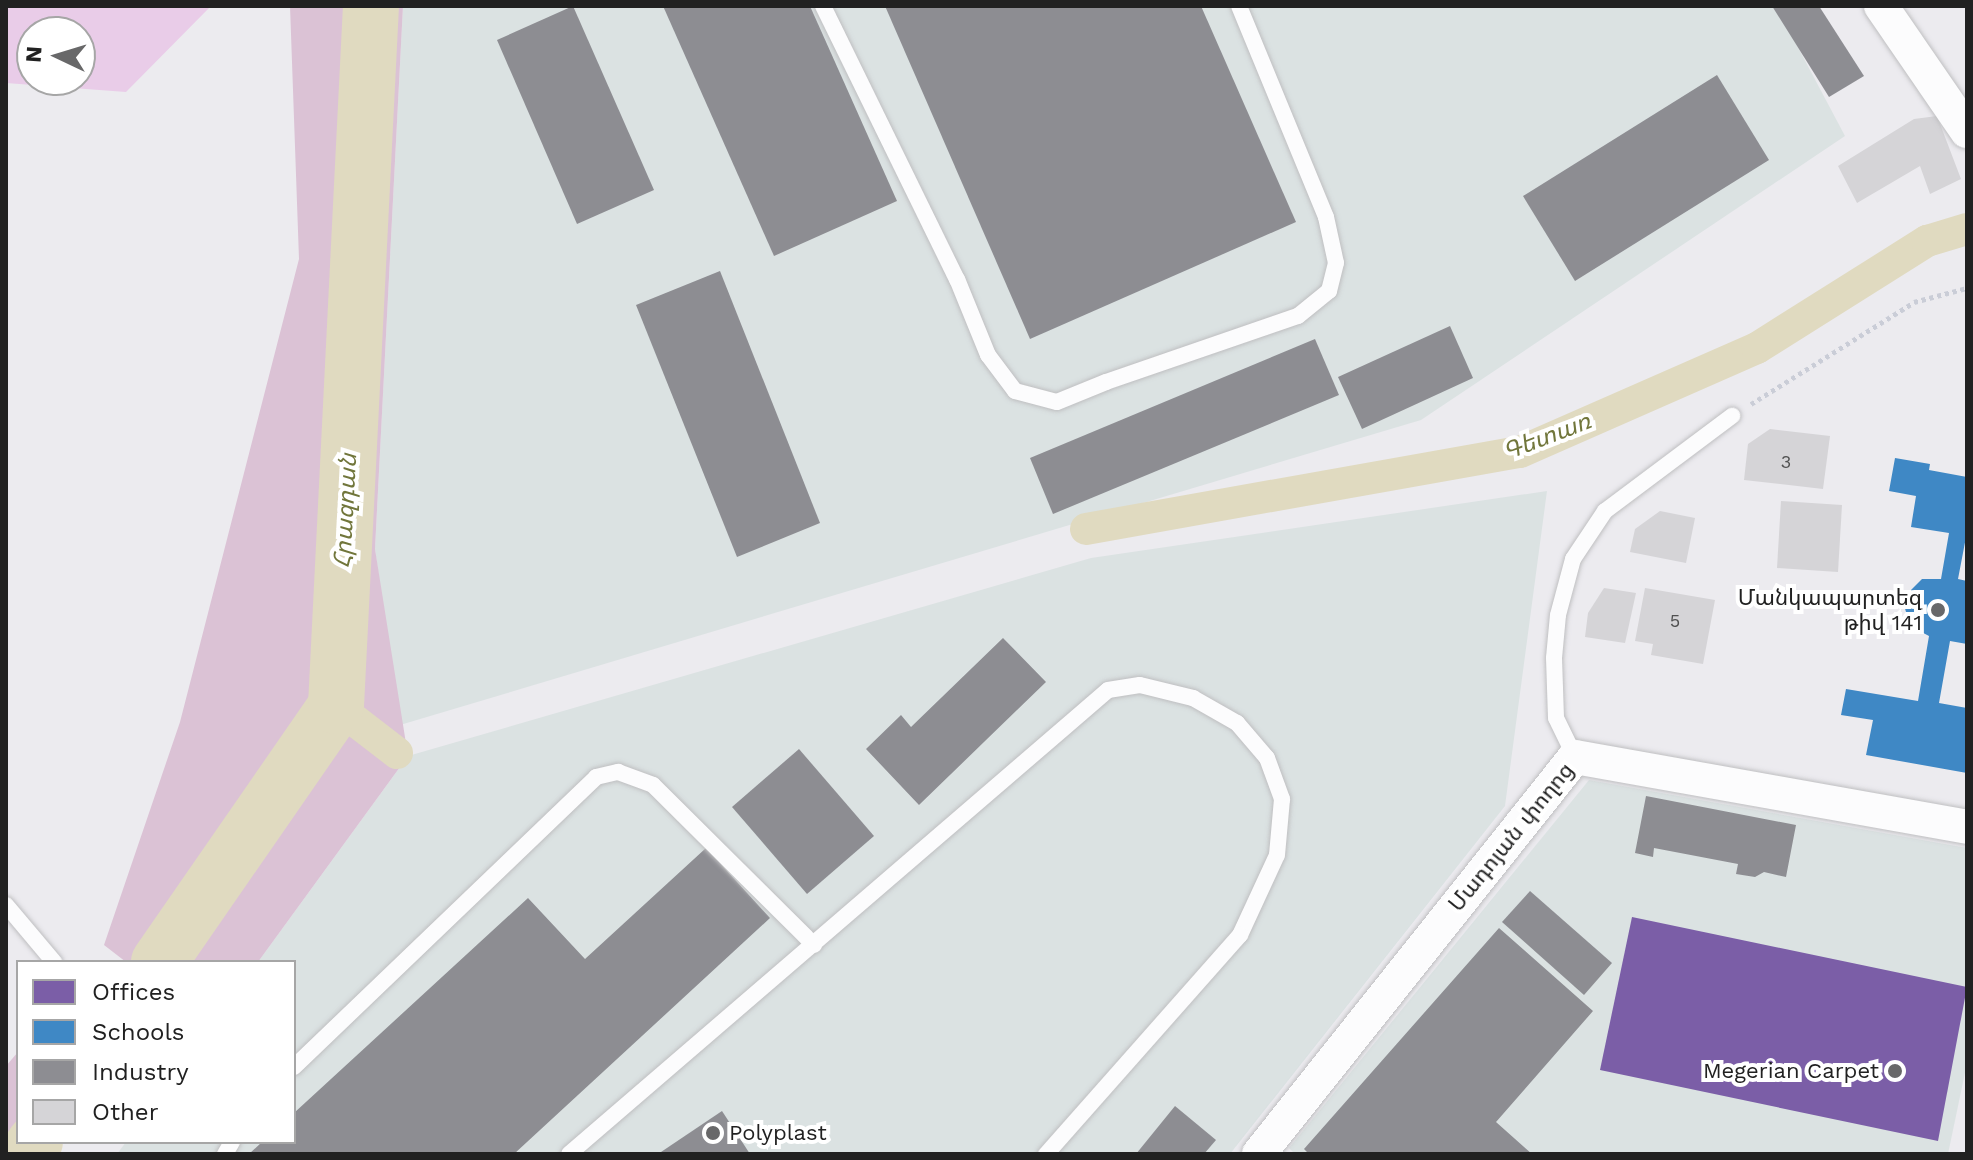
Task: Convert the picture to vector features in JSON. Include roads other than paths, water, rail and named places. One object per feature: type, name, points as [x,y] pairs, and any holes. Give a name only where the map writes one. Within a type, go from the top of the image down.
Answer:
[{"type":"street","points":[[1881,6],[1967,131]]},
{"type":"street","name":"Մադոյան փողոց","points":[[1259,1154],[1575,757],[1967,827]]},
{"type":"lane","points":[[823,6],[957,279],[988,355],[1015,391],[1057,402],[1298,316],[1329,291],[1336,263],[1326,217],[1239,6]]},
{"type":"lane","points":[[1575,757],[1556,718],[1554,658],[1558,615],[1573,559],[1605,511],[1732,416]]},
{"type":"lane","points":[[569,1154],[1108,690],[1140,685],[1193,698],[1237,723],[1267,758],[1282,799],[1277,855],[1240,935],[1046,1154]]},
{"type":"lane","points":[[296,1065],[596,777],[618,772],[653,785],[814,945]]},
{"type":"lane","points":[[6,905],[52,960]]},
{"type":"waterway","name":"Հրազդան","points":[[160,960],[336,706],[371,6]]},
{"type":"waterway","name":"Գետառ","points":[[1086,529],[1520,452],[1757,348],[1927,241],[1967,229]]},
{"type":"waterway","name":"Գետառ","points":[[336,706],[397,753]]},
{"type":"waterway","name":"Հրազդան","points":[[27,1154],[34,1144]]},
{"type":"place","name":"Մանկապարտեզ թիվ 141","points":[[1938,610]]},
{"type":"place","name":"Megerian Carpet","points":[[1895,1071]]},
{"type":"place","name":"Polyplast","points":[[713,1133]]}]
